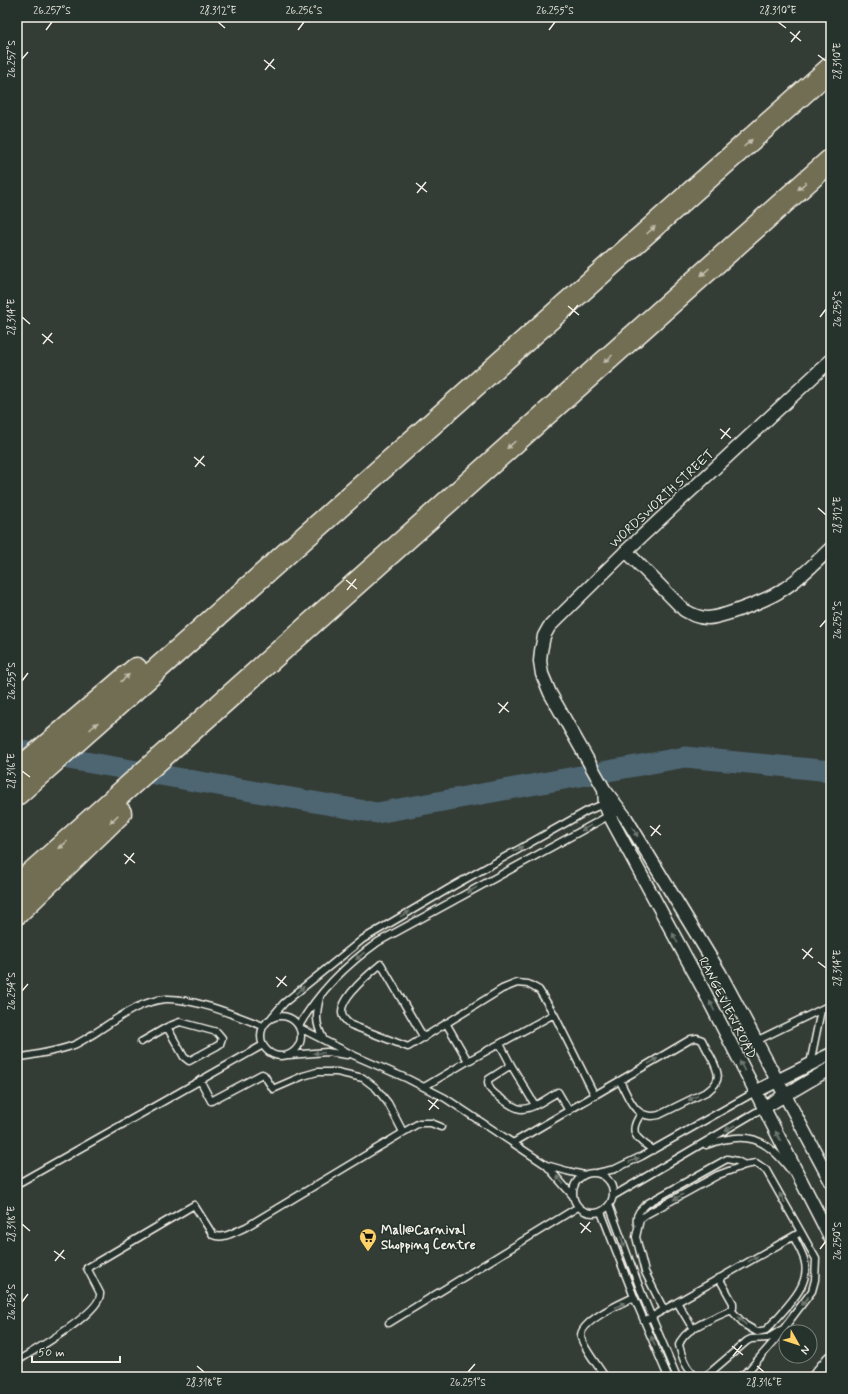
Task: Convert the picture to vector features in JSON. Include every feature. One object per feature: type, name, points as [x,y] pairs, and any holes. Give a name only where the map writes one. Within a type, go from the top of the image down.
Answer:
[{"type":"highway","points":[[26,775],[65,752],[831,68]]},
{"type":"highway","points":[[17,913],[133,791],[262,667],[831,160]]},
{"type":"highway","points":[[17,794],[26,775],[43,749],[606,266],[631,247]]},
{"type":"highway","points":[[17,886],[133,791]]},
{"type":"main road","points":[[818,1377],[831,1361]]},
{"type":"main road","points":[[825,1377],[831,1372]]},
{"type":"street","name":"WORDSWORTH STREET","points":[[541,650],[544,636],[549,627],[562,613],[626,551],[831,360]]},
{"type":"street","points":[[626,551],[684,610],[694,616],[706,618],[722,615],[775,594],[796,579],[831,548]]},
{"type":"street","name":"RANGEVIEW ROAD","points":[[541,650],[541,668],[545,684],[604,789],[609,802],[609,815],[703,989],[831,1239]]},
{"type":"street","name":"RANGEVIEW ROAD","points":[[609,802],[621,810],[720,973],[831,1182]]},
{"type":"street","points":[[755,1092],[831,1054]]},
{"type":"street","points":[[764,1108],[831,1068]]},
{"type":"lane","points":[[353,1055],[327,1052],[279,1056],[272,1054],[263,1045],[261,1032],[263,1026],[284,1003],[363,939],[587,810],[609,802]]},
{"type":"lane","points":[[300,1027],[305,1015],[320,996],[360,955],[378,942],[609,815],[621,810]]},
{"type":"lane","points":[[424,1038],[380,964],[362,981],[346,1000],[343,1006],[342,1013],[345,1020],[351,1025],[408,1047],[424,1038],[502,989],[521,982],[531,985],[539,990],[554,1014],[596,1096]]},
{"type":"lane","points":[[320,996],[316,1014],[317,1028],[323,1039]]},
{"type":"lane","points":[[17,1058],[74,1045],[124,1014],[158,1000],[174,999],[193,1003],[263,1026]]},
{"type":"lane","points":[[756,1041],[830,1005]]},
{"type":"lane","points":[[810,1064],[821,1010]]},
{"type":"lane","points":[[424,1088],[468,1061],[554,1014]]},
{"type":"lane","points":[[272,1017],[285,1015],[296,1021],[300,1027],[302,1038],[298,1047],[285,1056]]},
{"type":"lane","points":[[141,1042],[167,1027],[182,1022],[218,1032],[222,1038],[220,1044],[189,1061],[184,1057],[167,1027]]},
{"type":"lane","points":[[446,1023],[468,1061]]},
{"type":"lane","points":[[300,1027],[353,1055],[408,1079],[444,1098],[514,1143],[546,1165],[573,1196],[578,1207],[589,1213],[601,1212],[609,1205],[613,1196],[611,1184],[603,1175],[597,1173]]},
{"type":"lane","points":[[514,1143],[691,1039],[700,1039],[703,1042],[718,1071],[717,1082],[712,1088],[659,1115],[648,1117],[635,1109],[620,1081]]},
{"type":"lane","points":[[500,1044],[535,1105]]},
{"type":"lane","points":[[17,1184],[263,1045]]},
{"type":"lane","points":[[511,1065],[489,1079],[488,1083],[491,1090],[517,1108],[522,1109],[535,1105],[558,1092],[569,1111]]},
{"type":"lane","points":[[200,1080],[211,1101],[262,1074],[265,1075],[273,1089],[303,1076],[317,1072],[337,1072],[363,1078],[376,1088],[388,1103],[403,1132]]},
{"type":"lane","points":[[546,1165],[584,1174],[615,1169],[653,1150],[755,1092]]},
{"type":"lane","points":[[613,1196],[764,1108]]},
{"type":"lane","points":[[641,1114],[635,1121],[633,1128],[634,1132],[642,1142],[653,1150]]},
{"type":"lane","points":[[17,1361],[55,1338],[80,1319],[98,1302],[101,1296],[100,1293],[86,1268],[194,1205],[214,1236],[223,1237],[240,1230],[419,1123],[431,1123],[441,1127]]},
{"type":"lane","points":[[691,1151],[722,1139],[735,1137],[749,1138],[760,1142],[782,1159],[809,1195]]},
{"type":"lane","points":[[664,1310],[645,1272],[636,1237],[636,1218],[639,1211],[648,1203],[727,1159],[737,1160],[745,1165]]},
{"type":"lane","points":[[637,1226],[640,1219],[718,1175],[745,1165],[756,1163],[766,1170],[816,1259],[814,1284],[810,1293],[787,1324]]},
{"type":"lane","points":[[573,1196],[575,1183],[584,1174]]},
{"type":"lane","points":[[609,1205],[642,1294],[677,1377]]},
{"type":"lane","points":[[389,1323],[578,1207]]},
{"type":"lane","points":[[601,1212],[634,1297],[668,1377]]},
{"type":"lane","points":[[644,1320],[801,1232]]},
{"type":"lane","points":[[731,1310],[745,1325],[757,1332],[764,1331],[772,1325],[802,1288],[805,1280],[805,1261],[794,1237]]},
{"type":"lane","points":[[697,1377],[689,1370],[683,1360],[679,1345],[682,1339],[693,1329],[731,1310],[733,1307],[733,1303],[719,1278]]},
{"type":"lane","points":[[802,1288],[814,1284]]},
{"type":"lane","points":[[605,1377],[581,1339],[581,1334],[585,1326],[605,1312],[634,1297]]},
{"type":"lane","points":[[677,1302],[693,1329]]},
{"type":"lane","points":[[705,1377],[747,1341],[751,1339],[768,1338],[778,1332]]},
{"type":"lane","points":[[742,1375],[760,1358],[778,1336]]},
{"type":"waterway","points":[[17,750],[377,813],[685,757],[831,771]]},
{"type":"place","name":"Mall@Carnival Shopping Centre","points":[[368,1252]]}]
